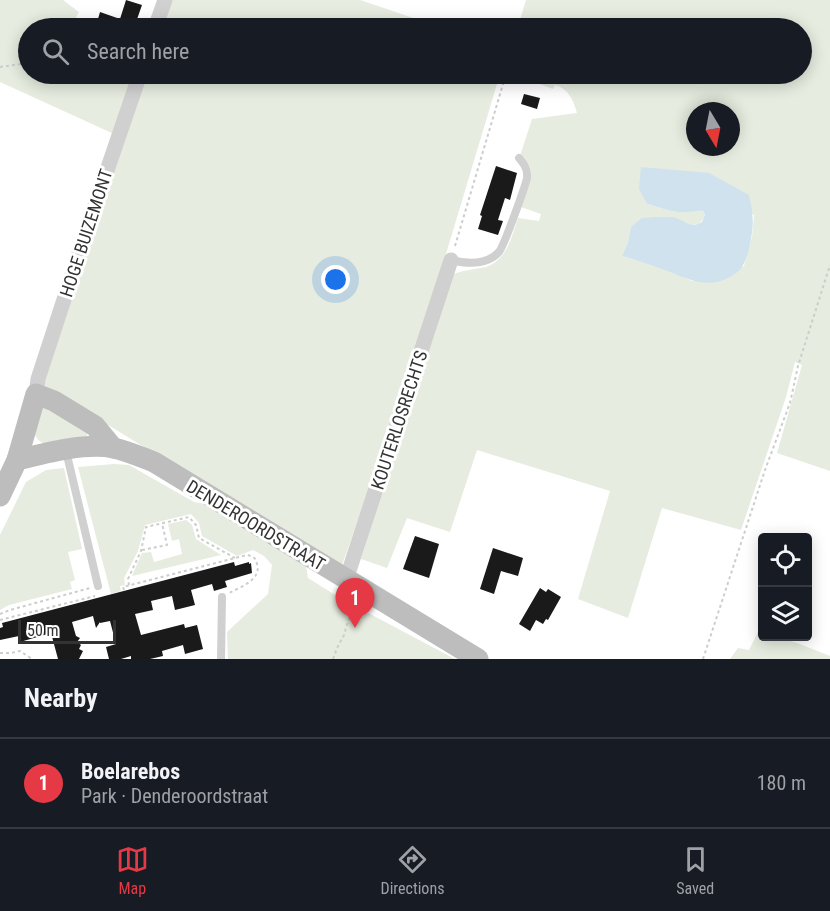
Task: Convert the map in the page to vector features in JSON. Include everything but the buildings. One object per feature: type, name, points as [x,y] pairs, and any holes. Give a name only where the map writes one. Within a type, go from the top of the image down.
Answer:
[{"type":"street","points":[[159,18],[165,0]]},
{"type":"street","name":"HOGE BUIZEMONT","points":[[0,496],[17,460],[36,394],[38,379],[137,84]]},
{"type":"street","name":"KOUTERLOSRECHTS","points":[[355,585],[451,260]]},
{"type":"street","points":[[36,394],[54,401],[95,426],[113,448]]},
{"type":"street","name":"DENDEROORDSTRAAT","points":[[17,460],[91,446],[113,448],[154,462],[478,659]]},
{"type":"lane","points":[[451,260],[470,264],[486,261],[499,252],[506,239],[527,178],[526,166],[519,158]]},
{"type":"lane","points":[[65,450],[98,586]]},
{"type":"lane","points":[[221,659],[222,597]]},
{"type":"path","points":[[0,67],[18,64]]},
{"type":"path","points":[[451,260],[503,84]]},
{"type":"path","points":[[703,659],[765,470],[790,403],[798,366],[830,265]]},
{"type":"path","points":[[129,586],[128,579],[141,551],[146,527],[189,517],[196,525],[199,538],[235,558]]},
{"type":"path","points":[[141,551],[167,545],[162,523]]},
{"type":"path","points":[[124,590],[123,587],[247,555],[251,556],[257,562],[258,571],[255,578],[222,597]]},
{"type":"path","points":[[333,659],[344,635],[355,585]]},
{"type":"path","points":[[0,614],[98,586]]},
{"type":"path","points":[[0,620],[101,595]]},
{"type":"path","points":[[50,599],[53,607]]},
{"type":"path","points":[[0,652],[20,651],[32,659]]},
{"type":"shaded area","points":[[0,0],[63,0],[79,12],[76,18],[18,18],[18,84],[132,84],[114,134],[0,82]]},
{"type":"shaded area","points":[[171,0],[360,0],[413,18],[164,18]]},
{"type":"shaded area","points":[[526,0],[830,0],[830,471],[777,453],[802,365],[795,362],[786,397],[741,530],[662,508],[628,618],[578,599],[610,491],[477,450],[450,532],[407,518],[387,568],[361,559],[449,276],[486,267],[499,259],[508,247],[518,218],[539,221],[541,214],[521,207],[531,172],[529,164],[520,156],[532,119],[577,113],[567,92],[555,85],[553,89],[540,84],[812,84],[812,18],[521,18]],"holes":[[[642,167],[754,215],[752,237],[744,266],[692,281],[661,268],[622,256],[631,227],[685,222],[695,225],[702,220],[705,213],[703,211],[678,212],[647,204],[640,189]]]},
{"type":"shaded area","points":[[142,84],[497,84],[437,284],[388,435],[341,568],[43,385]]},
{"type":"shaded area","points":[[44,407],[88,432],[87,436],[44,444],[36,437],[34,429]]},
{"type":"shaded area","points":[[129,465],[194,502],[210,505],[306,566],[308,578],[340,598],[455,659],[228,659],[227,632],[268,594],[272,565],[264,556],[253,550],[237,556],[202,536],[199,523],[191,514],[145,525],[138,551],[124,578],[125,585],[120,586],[121,591],[111,594],[78,467]]},
{"type":"shaded area","points":[[64,468],[82,549],[68,552],[75,580],[70,582],[72,589],[9,605],[0,610],[0,535],[26,482],[46,470]]},
{"type":"shaded area","points":[[186,520],[192,525],[196,539],[221,555],[132,576],[142,553],[151,552],[154,562],[182,554],[179,539],[172,541],[168,524]]},
{"type":"shaded area","points":[[758,632],[758,641],[791,641],[830,656],[830,659],[730,659],[738,648],[749,650]]},
{"type":"water","points":[[641,167],[709,173],[749,195],[753,216],[752,234],[746,259],[737,273],[719,281],[703,283],[622,256],[631,227],[642,218],[674,217],[695,225],[702,222],[705,214],[703,211],[672,211],[647,204],[639,189]]},
{"type":"place","name":"Boelarebos","points":[[355,628]]}]
